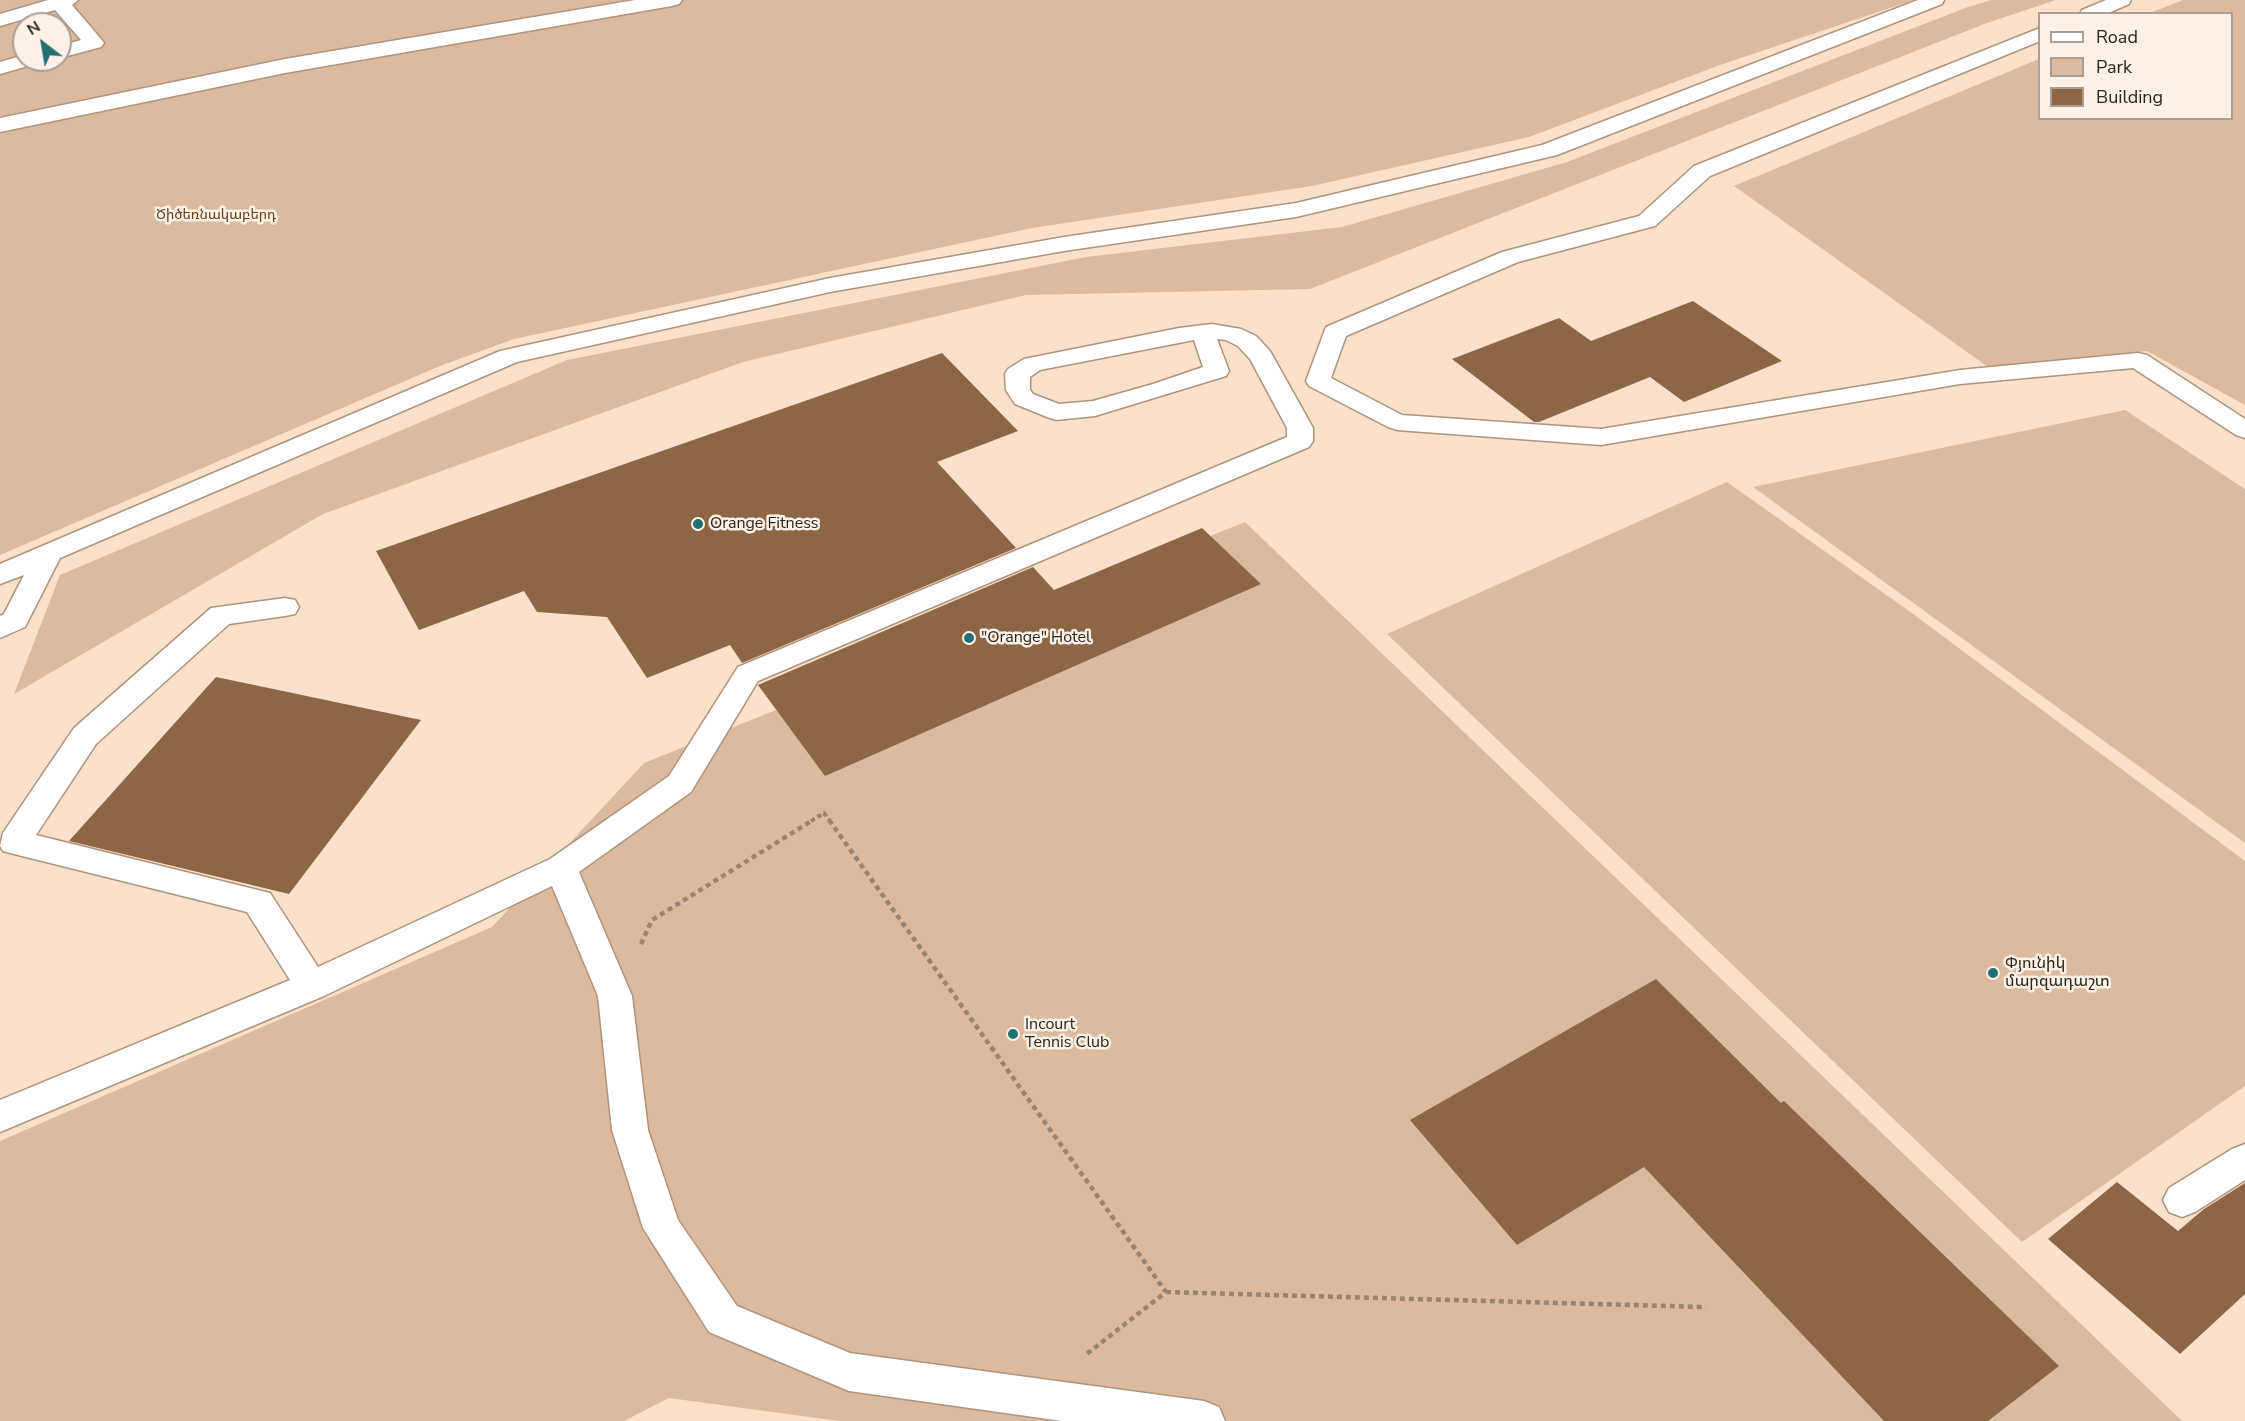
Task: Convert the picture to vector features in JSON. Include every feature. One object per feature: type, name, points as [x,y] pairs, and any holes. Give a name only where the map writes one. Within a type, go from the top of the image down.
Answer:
[{"type":"street","points":[[0,125],[285,66],[672,0]]},
{"type":"lane","points":[[0,575],[509,356],[830,285],[1064,244],[1296,210],[1549,150],[1935,0]]},
{"type":"lane","points":[[2094,12],[2122,0]]},
{"type":"lane","points":[[0,20],[62,1]]},
{"type":"lane","points":[[72,14],[94,43],[72,49]]},
{"type":"lane","points":[[2038,35],[1702,171],[1647,220],[1510,257],[1335,332],[1318,381],[1397,422],[1601,437],[1959,377],[2138,360],[2245,430]]},
{"type":"lane","points":[[0,1116],[312,986],[561,868],[680,784],[748,674],[1300,441],[1300,429],[1261,356],[1247,340],[1232,334],[1203,333],[1179,335],[1088,355],[1033,363],[1017,374],[1018,390],[1024,399],[1056,412],[1095,408],[1162,389],[1217,371],[1203,333]]},
{"type":"lane","points":[[0,628],[15,620],[49,552]]},
{"type":"lane","points":[[285,607],[220,615],[85,736],[14,842],[258,902],[312,986]]},
{"type":"lane","points":[[561,868],[615,996],[630,1130],[662,1228],[723,1318],[849,1372],[1204,1421]]},
{"type":"lane","points":[[2182,1200],[2245,1161]]},
{"type":"path","points":[[652,920],[824,813],[1166,1293]]},
{"type":"path","points":[[1030,1397],[1166,1293],[1706,1307]]},
{"type":"green space","name":"Ծիծեռնակաբերդ","points":[[0,0],[1914,0],[1720,65],[1529,137],[1312,186],[1032,228],[514,339],[440,366],[0,555]]},
{"type":"green space","points":[[1991,0],[2056,0],[1987,23],[1310,289],[1026,295],[743,362],[323,514],[14,694],[60,575],[567,360],[1086,257],[1342,227],[1567,162]]},
{"type":"green space","points":[[2183,0],[2245,0],[2245,405],[2147,351],[1991,369],[1734,186],[2038,59],[2038,120],[2233,120],[2233,12],[2153,12]]},
{"type":"green space","points":[[2125,410],[2245,489],[2245,843],[1753,487]]},
{"type":"green space","name":"Փյունիկ մարզադաշտ","points":[[1727,482],[1909,611],[2245,861],[2245,1086],[2022,1242],[1387,634]]},
{"type":"green space","name":"Incourt Tennis Club","points":[[1245,522],[2182,1421],[839,1421],[669,1398],[624,1421],[0,1421],[0,1141],[492,927],[644,763]]},
{"type":"building","points":[[1693,301],[1782,361],[1684,402],[1650,377],[1539,422],[1534,422],[1452,359],[1559,318],[1591,341]]},
{"type":"building","points":[[942,353],[1018,431],[937,462],[1016,548],[742,663],[730,645],[647,678],[607,617],[537,612],[524,591],[419,630],[376,551]]},
{"type":"building","points":[[1202,528],[1261,584],[825,776],[758,685],[1033,567],[1054,590]]},
{"type":"building","points":[[216,677],[421,720],[289,894],[69,841]]},
{"type":"building","points":[[1656,979],[1781,1103],[1784,1101],[2059,1366],[1988,1421],[1884,1421],[1644,1167],[1517,1245],[1410,1120]]},
{"type":"building","points":[[2117,1182],[2178,1231],[2204,1209],[2245,1183],[2245,1294],[2180,1354],[2048,1239]]},
{"type":"place","name":"Orange Fitness","points":[[698,524]]},
{"type":"place","name":"\"Orange\" Hotel","points":[[969,638]]},
{"type":"place","name":"Փյունիկ մարզադաշտ","points":[[1993,973]]},
{"type":"place","name":"Incourt Tennis Club","points":[[1013,1034]]}]
